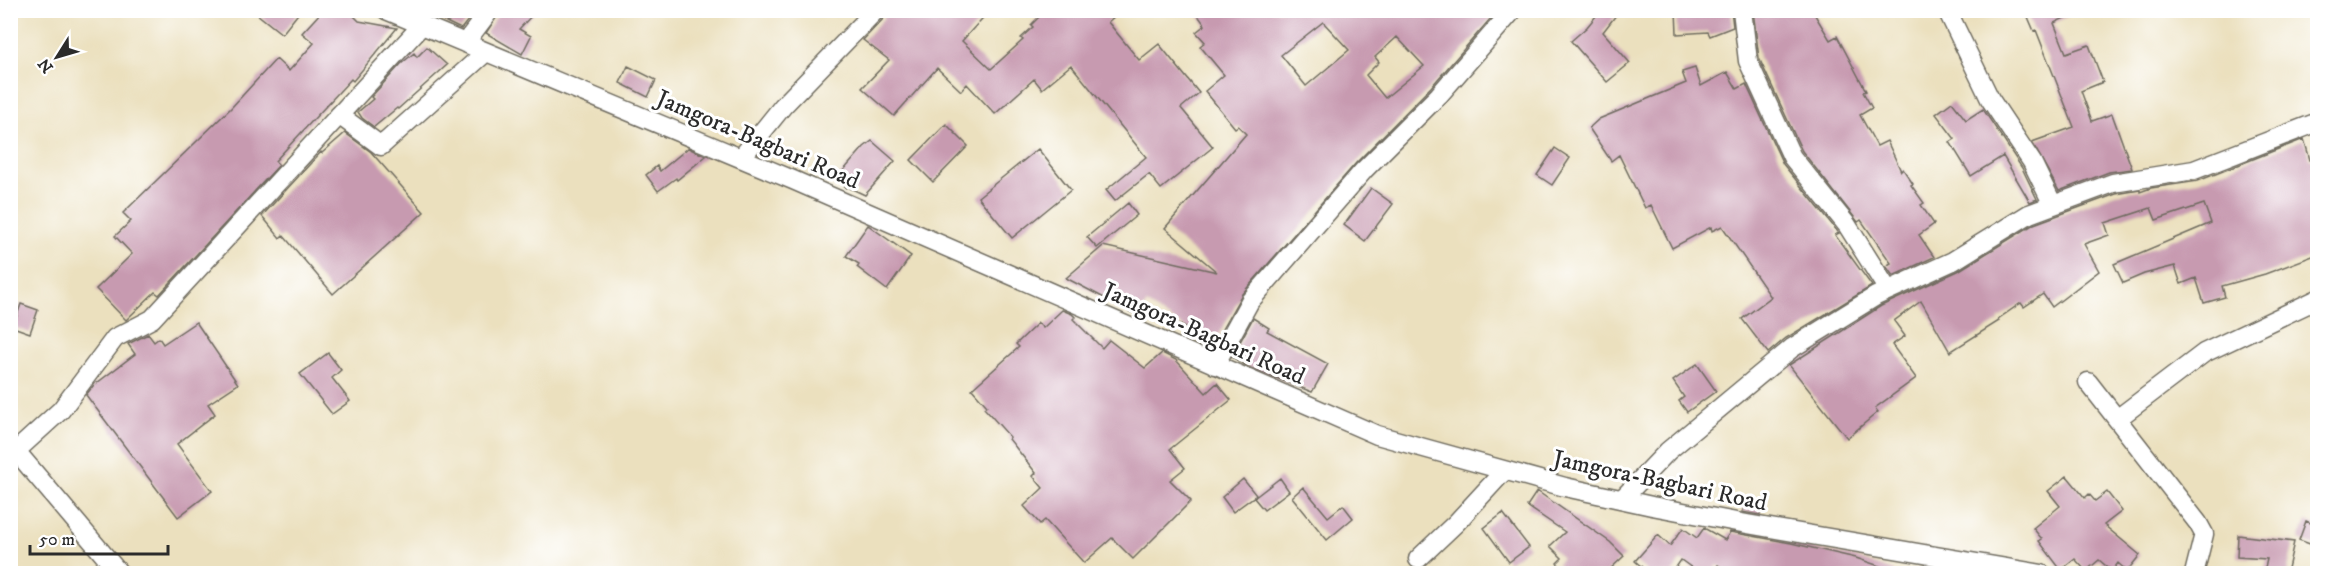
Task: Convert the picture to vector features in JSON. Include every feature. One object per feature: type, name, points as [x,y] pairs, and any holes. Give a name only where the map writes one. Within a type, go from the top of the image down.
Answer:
[{"type":"street","name":"Jamgora-Bagbari Road","points":[[386,10],[741,158],[1377,435],[1565,487],[1747,524],[2042,573]]},
{"type":"street","points":[[465,44],[490,10]]},
{"type":"street","points":[[741,158],[783,106],[876,10]]},
{"type":"street","points":[[1215,365],[1250,301],[1364,170],[1439,95],[1513,10]]},
{"type":"street","points":[[1742,10],[1748,61],[1792,157],[1847,225],[1888,290]]},
{"type":"street","points":[[1947,10],[1990,99],[2032,162],[2053,205]]},
{"type":"street","points":[[120,573],[16,451],[61,410],[115,338],[153,319],[422,25]]},
{"type":"street","points":[[339,115],[381,146],[486,52]]},
{"type":"street","points":[[1623,498],[1668,451],[1792,348],[1888,290],[1953,261],[2029,214],[2113,183],[2194,170],[2318,122]]},
{"type":"street","points":[[2117,419],[2204,353],[2318,299]]},
{"type":"street","points":[[2088,382],[2198,523],[2204,534],[2194,573]]},
{"type":"street","points":[[1418,559],[1456,523],[1504,471]]},
{"type":"building","points":[[252,10],[301,10],[282,34]]},
{"type":"building","points":[[323,10],[348,10],[359,21],[397,28],[353,81],[351,79],[275,161],[279,165],[159,295],[155,292],[126,320],[96,289],[132,254],[115,236],[131,221],[123,213],[231,108],[276,59],[289,71],[314,43],[302,33]]},
{"type":"building","points":[[421,10],[476,10],[461,29]]},
{"type":"building","points":[[501,10],[537,10],[519,29],[531,36],[522,54],[486,33]]},
{"type":"building","points":[[887,10],[990,10],[962,41],[991,69],[1023,40],[1021,38],[1046,10],[1122,10],[1108,22],[1139,60],[1159,44],[1199,93],[1181,108],[1213,147],[1161,189],[1149,174],[1115,201],[1106,190],[1146,157],[1071,65],[1042,89],[1034,79],[995,114],[967,84],[961,91],[937,68],[894,116],[862,88],[889,60],[863,40],[884,18]]},
{"type":"building","points":[[1194,10],[1498,10],[1431,87],[1356,163],[1242,294],[1213,345],[1147,304],[1143,309],[1120,296],[1133,313],[1066,278],[1103,246],[1217,272],[1165,228],[1246,134],[1238,126],[1235,128],[1205,91],[1224,75],[1200,46],[1205,42],[1196,32],[1205,25]],"holes":[[[1323,22],[1349,50],[1306,86],[1281,55]],[[1397,37],[1424,66],[1385,98],[1366,75],[1379,62],[1375,57]]]},
{"type":"building","points":[[1601,10],[1620,10],[1603,32],[1630,63],[1607,82],[1571,41]]},
{"type":"building","points":[[1676,10],[1731,10],[1733,27],[1710,36],[1708,32],[1677,34]]},
{"type":"building","points":[[1753,10],[1812,10],[1830,40],[1837,36],[1866,91],[1863,92],[1872,108],[1860,115],[1877,146],[1887,141],[1901,171],[1903,169],[1913,184],[1911,185],[1924,203],[1921,205],[1934,224],[1919,235],[1934,257],[1893,276],[1886,266],[1891,263],[1861,220],[1858,222],[1802,151],[1759,58]]},
{"type":"building","points":[[2025,10],[2081,10],[2054,23],[2066,53],[2089,45],[2103,82],[2081,91],[2092,121],[2112,114],[2132,169],[2109,172],[2059,191],[2032,142],[2074,127],[2036,30],[2034,31]]},
{"type":"building","points":[[427,47],[447,65],[398,109],[374,127],[362,118],[358,112],[373,99],[371,97],[401,64],[414,53],[417,57]]},
{"type":"building","points":[[628,66],[656,80],[648,97],[620,83]]},
{"type":"building","points":[[1695,68],[1701,86],[1727,72],[1737,89],[1746,84],[1783,164],[1839,233],[1835,235],[1872,286],[1786,338],[1768,353],[1742,319],[1771,297],[1722,226],[1712,231],[1711,227],[1672,248],[1651,205],[1645,208],[1619,155],[1611,161],[1589,128],[1599,119],[1686,83],[1682,72]]},
{"type":"building","points":[[1952,102],[1966,120],[1983,109],[2022,168],[2037,199],[2030,202],[2003,156],[1971,176],[1950,142],[1955,139],[1936,114]]},
{"type":"building","points":[[946,124],[968,146],[933,182],[911,160]]},
{"type":"building","points":[[345,133],[371,152],[424,212],[333,294],[283,235],[280,238],[262,216],[321,152]]},
{"type":"building","points":[[2304,139],[2310,160],[2318,157],[2318,254],[2265,274],[2222,286],[2225,297],[2204,303],[2196,278],[2181,284],[2175,266],[2144,274],[2123,283],[2114,264],[2211,223],[2204,204],[2156,220],[2151,208],[2105,223],[2109,235],[2084,244],[2099,271],[2052,307],[2043,294],[2024,307],[2021,303],[1998,319],[1999,321],[1950,352],[1921,301],[1894,321],[1905,336],[1892,345],[1916,378],[1875,408],[1878,412],[1847,438],[1789,365],[1881,306],[1958,271],[2034,224],[2116,194],[2198,181]]},
{"type":"building","points":[[872,141],[895,161],[865,195],[846,188],[836,179]]},
{"type":"building","points":[[688,148],[706,156],[677,180],[676,178],[658,191],[646,175],[657,166],[660,171]]},
{"type":"building","points":[[1555,148],[1570,158],[1552,185],[1537,175]]},
{"type":"building","points":[[1038,149],[1071,190],[1012,238],[978,197]]},
{"type":"building","points":[[1371,188],[1393,204],[1365,241],[1344,225]]},
{"type":"building","points":[[1128,203],[1137,215],[1097,248],[1087,237]]},
{"type":"building","points":[[868,225],[911,256],[887,290],[857,267],[859,264],[846,256]]},
{"type":"building","points":[[21,304],[38,310],[30,333],[13,327]]},
{"type":"building","points":[[1062,310],[1072,314],[1075,317],[1073,319],[1102,348],[1109,340],[1145,368],[1162,353],[1176,360],[1206,393],[1217,383],[1231,400],[1170,449],[1185,468],[1170,480],[1191,501],[1133,559],[1112,538],[1084,563],[1045,520],[1040,524],[1024,506],[1043,488],[1033,476],[1036,473],[1009,439],[1010,437],[984,408],[987,406],[972,389],[1019,347],[1016,344],[1038,323],[1043,328]]},
{"type":"building","points":[[1253,318],[1269,328],[1267,331],[1328,364],[1312,392],[1248,367],[1232,357]]},
{"type":"building","points":[[196,322],[238,384],[208,404],[215,414],[177,444],[212,491],[178,517],[86,395],[93,386],[135,354],[128,344],[148,334],[154,342],[159,338],[163,344]]},
{"type":"building","points":[[328,353],[341,370],[332,378],[350,401],[332,414],[300,374]]},
{"type":"building","points":[[1697,364],[1716,391],[1687,412],[1679,401],[1684,397],[1673,381]]},
{"type":"building","points":[[2067,476],[2085,498],[2089,494],[2095,501],[2107,492],[2122,511],[2104,525],[2140,555],[2127,571],[2118,563],[2112,571],[2099,560],[2086,571],[2075,559],[2061,570],[2039,541],[2042,539],[2033,528],[2060,506],[2048,491]]},
{"type":"building","points":[[1280,478],[1289,491],[1264,510],[1254,498]]},
{"type":"building","points":[[1243,479],[1256,495],[1233,512],[1222,497]]},
{"type":"building","points":[[1303,487],[1328,517],[1343,505],[1353,518],[1327,540],[1292,497]]},
{"type":"building","points":[[1537,491],[1610,542],[1624,556],[1606,573],[1567,573],[1557,563],[1562,558],[1550,546],[1565,532],[1527,506]]},
{"type":"building","points":[[1749,500],[1762,503],[1760,515],[1742,512]]},
{"type":"building","points":[[1503,513],[1529,547],[1509,562],[1484,528]]},
{"type":"building","points":[[2306,521],[2318,526],[2318,547],[2299,540]]},
{"type":"building","points":[[1683,528],[1697,538],[1704,528],[1725,540],[1730,532],[1791,543],[1856,558],[1894,571],[1894,573],[1730,573],[1718,565],[1712,573],[1699,573],[1681,560],[1672,573],[1649,573],[1635,561],[1658,535],[1670,546]]},
{"type":"building","points":[[2238,535],[2294,542],[2287,573],[2264,573],[2267,559],[2237,557]]}]
